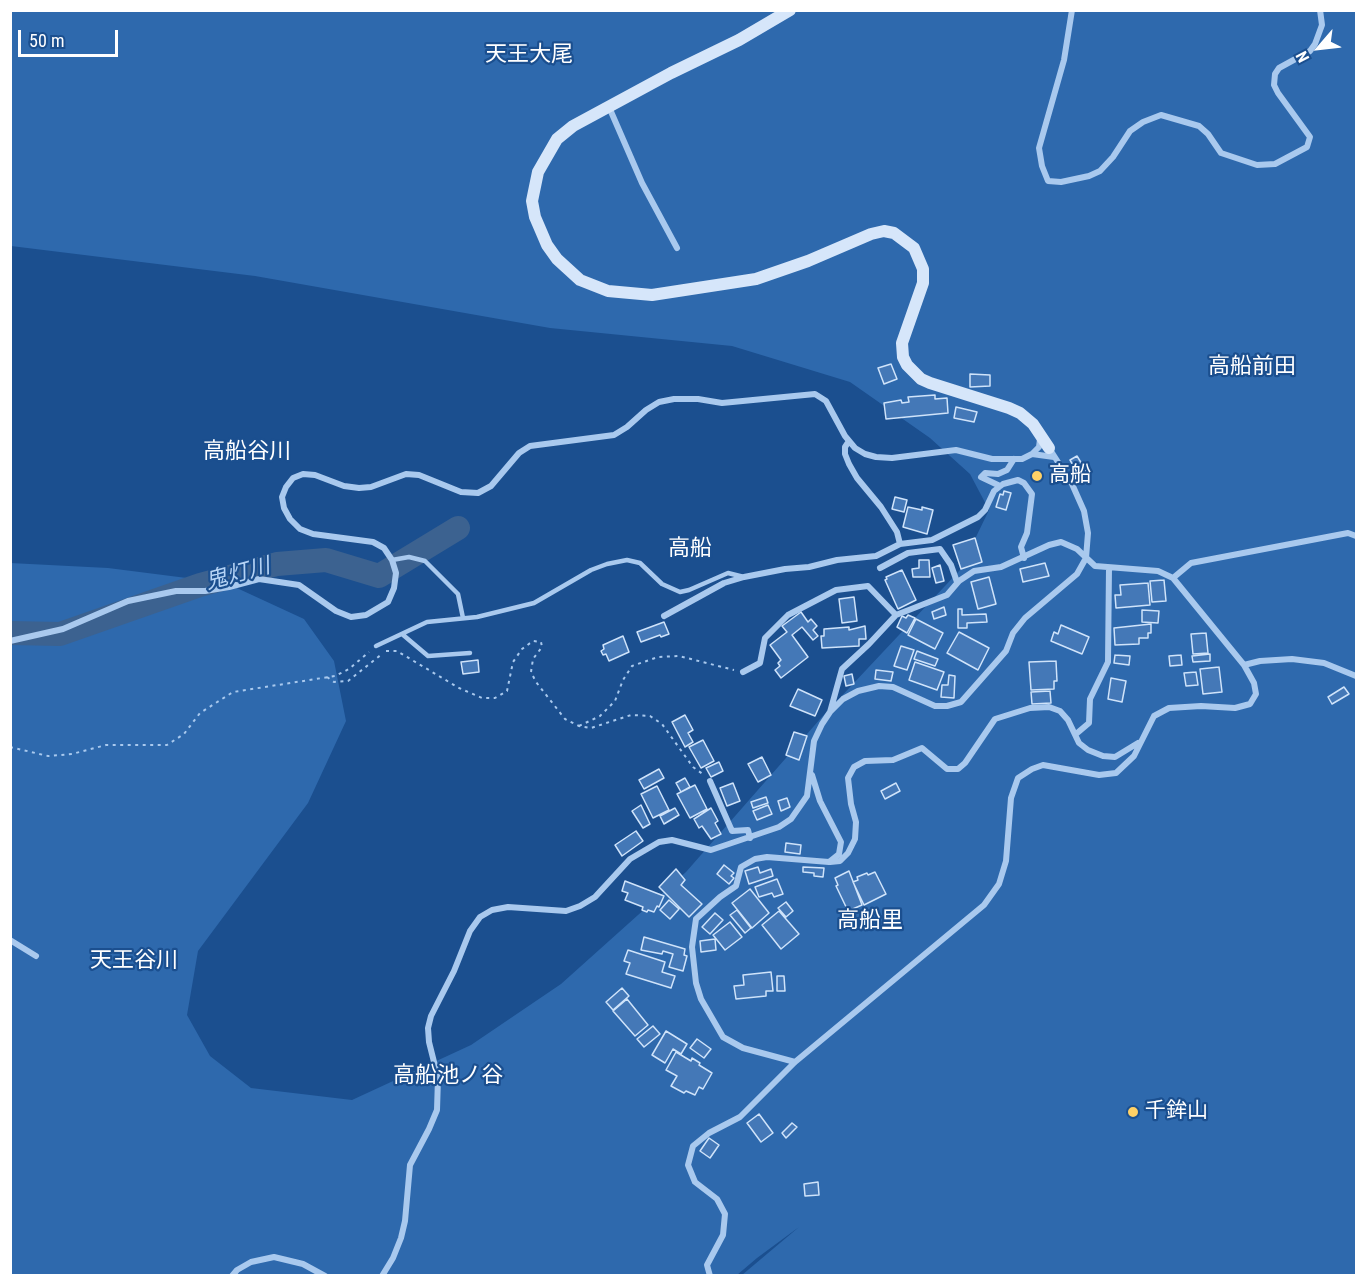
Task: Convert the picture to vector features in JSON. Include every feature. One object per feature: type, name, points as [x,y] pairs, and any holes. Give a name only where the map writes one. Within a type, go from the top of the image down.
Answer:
[{"type":"street","points":[[382,1275],[393,1258],[405,1221],[410,1165],[437,1110],[438,1078],[428,1028],[431,1016],[454,971],[470,931],[480,917],[492,910],[508,907],[566,911],[580,906],[595,897],[630,859],[659,842],[672,840],[711,850],[779,827],[791,819],[807,796],[814,741],[822,723],[845,697],[879,686],[893,687],[935,706],[947,706],[961,702],[1006,651],[1013,633],[1024,618],[1071,579],[1086,558],[1088,533],[1084,511],[1072,484],[1033,424],[1020,413],[1009,408],[921,379],[907,365],[903,357],[902,343],[923,283],[923,269],[914,248],[894,233],[884,231],[871,234],[808,261],[756,279],[652,294],[608,291],[580,280],[557,259],[541,233],[532,201],[534,189],[538,172],[557,139],[573,126],[739,40],[790,10]]},
{"type":"street","points":[[1072,10],[1064,60],[1040,148],[1042,166],[1048,181],[1061,182],[1089,176],[1100,171],[1113,157],[1130,131],[1143,122],[1161,115],[1199,126],[1208,134],[1221,153],[1257,165],[1275,164],[1307,147],[1311,137],[1278,93],[1275,74],[1279,68],[1310,51],[1315,44],[1322,26],[1320,10]]},
{"type":"street","points":[[609,107],[642,183],[677,248]]},
{"type":"street","points":[[10,641],[63,629],[128,601],[176,591],[205,591],[229,587],[259,579],[299,585],[336,611],[351,616],[366,615],[388,602],[394,588],[396,573],[392,560],[384,548],[373,542],[313,534],[300,529],[290,519],[284,508],[282,496],[286,486],[293,478],[303,474],[315,475],[344,486],[371,488],[406,474],[419,475],[461,492],[478,493],[491,486],[519,453],[530,446],[591,440],[614,435],[627,427],[645,410],[659,402],[674,399],[698,399],[722,403],[815,394],[826,401],[849,441],[865,454],[876,457],[892,458],[956,450],[992,459],[1014,459],[1032,454],[1052,453]]},
{"type":"street","points":[[1032,454],[1039,447],[1040,435]]},
{"type":"street","points":[[849,441],[844,454],[857,478],[882,507],[897,532],[900,544]]},
{"type":"street","points":[[1000,486],[981,477],[985,473],[998,474],[1007,470],[1014,459]]},
{"type":"street","points":[[664,616],[724,583],[744,577],[837,560],[876,556],[900,544],[932,540],[968,523],[985,510],[994,491],[1000,486],[1018,480],[1024,483],[1032,494],[1027,533],[1021,547],[1024,558]]},
{"type":"street","points":[[1173,578],[1191,563],[1348,533],[1356,536]]},
{"type":"street","points":[[710,1275],[708,1265],[723,1235],[725,1214],[717,1199],[695,1182],[688,1165],[693,1146],[709,1132],[740,1117],[795,1062],[984,905],[999,884],[1004,869],[1011,798],[1018,778],[1043,765],[1099,775],[1116,772],[1134,756],[1154,716],[1169,708],[1201,706],[1235,708],[1250,704],[1256,694],[1254,683],[1244,665],[1173,578],[1158,571],[1095,566],[1077,549],[1061,542],[1049,545],[1002,567],[974,571],[957,582],[947,595],[896,615],[842,669],[830,712]]},
{"type":"street","points":[[880,568],[908,553],[940,549],[951,566],[957,582]]},
{"type":"street","points":[[1076,734],[1089,723],[1090,699],[1108,662],[1109,568]]},
{"type":"street","points":[[743,672],[760,663],[765,638],[788,615],[836,590],[868,586],[896,615]]},
{"type":"street","points":[[1244,665],[1303,660],[1324,663],[1356,676]]},
{"type":"street","points":[[795,1062],[743,1048],[723,1038],[701,999],[696,983],[692,947],[696,919],[736,886],[741,867],[755,859],[767,856],[840,861],[848,853],[855,839],[856,822],[848,778],[854,767],[865,761],[893,760],[922,748],[947,769],[958,769],[965,763],[995,719],[1030,708],[1049,707],[1060,711],[1076,734],[1079,743],[1102,756],[1115,757],[1141,741]]},
{"type":"street","points":[[811,772],[820,801],[841,842],[839,854],[829,862]]},
{"type":"street","points":[[710,781],[732,831],[748,830],[750,838]]},
{"type":"street","points":[[10,940],[36,956]]},
{"type":"street","points":[[232,1275],[251,1262],[274,1257],[303,1264],[325,1275]]},
{"type":"lane","points":[[392,560],[409,557],[425,561],[458,594],[463,618]]},
{"type":"lane","points":[[376,646],[427,622],[463,618],[534,603],[591,570],[627,560],[640,563],[663,584],[680,592],[728,573],[744,577]]},
{"type":"lane","points":[[402,634],[428,656],[470,653]]},
{"type":"path","points":[[327,677],[334,682],[348,681],[384,651],[397,651],[459,688],[482,698],[495,698],[507,691],[513,662],[522,649],[533,641],[541,642],[542,647],[533,659],[531,672],[536,682],[565,719],[579,726],[591,728],[631,715],[650,716],[662,723],[693,767],[710,781]]},
{"type":"path","points":[[10,747],[48,756],[72,754],[106,745],[167,745],[184,734],[200,713],[233,692],[335,676],[349,669],[376,646]]},
{"type":"path","points":[[579,726],[600,716],[615,701],[623,680],[632,666],[658,657],[680,656],[743,672]]},
{"type":"shaded area","points":[[11,11],[1356,11],[1356,1275],[742,1275],[799,1227],[737,1275],[11,1275],[10,563],[108,568],[226,583],[304,619],[334,661],[346,721],[308,803],[198,951],[187,1015],[210,1056],[251,1088],[352,1100],[471,1045],[561,984],[686,872],[821,718],[960,570],[989,510],[970,474],[930,438],[850,382],[732,346],[550,328],[255,276],[11,246]]},
{"type":"building","points":[[891,364],[897,379],[884,384],[878,368]]},
{"type":"building","points":[[970,374],[990,375],[990,386],[970,387]]},
{"type":"building","points":[[935,395],[935,399],[947,398],[948,413],[886,419],[884,403],[901,400],[902,403],[909,402],[908,397]]},
{"type":"building","points":[[956,407],[977,412],[974,422],[954,418]]},
{"type":"building","points":[[1077,456],[1088,474],[1081,479],[1070,460]]},
{"type":"building","points":[[1004,491],[1011,493],[1006,510],[996,507],[1000,494],[1003,495]]},
{"type":"building","points":[[895,497],[907,500],[904,512],[892,509]]},
{"type":"building","points":[[908,507],[933,510],[927,534],[903,527]]},
{"type":"building","points":[[975,538],[982,562],[961,569],[953,545]]},
{"type":"building","points":[[919,560],[929,560],[930,577],[913,577],[912,569],[919,568]]},
{"type":"building","points":[[1045,563],[1049,576],[1023,582],[1020,569]]},
{"type":"building","points":[[940,565],[944,581],[936,583],[932,568]]},
{"type":"building","points":[[902,570],[916,600],[898,609],[885,580],[886,577]]},
{"type":"building","points":[[989,577],[996,604],[978,609],[971,582]]},
{"type":"building","points":[[1164,580],[1166,601],[1152,602],[1150,581]]},
{"type":"building","points":[[1148,583],[1150,605],[1116,608],[1115,595],[1121,595],[1120,585]]},
{"type":"building","points":[[854,597],[857,621],[842,623],[839,599]]},
{"type":"building","points":[[944,607],[946,615],[934,619],[932,612]]},
{"type":"building","points":[[958,609],[962,609],[962,615],[986,614],[987,622],[967,623],[967,628],[958,628]]},
{"type":"building","points":[[1142,610],[1159,611],[1158,623],[1142,622]]},
{"type":"building","points":[[801,612],[808,622],[811,619],[817,626],[813,630],[818,636],[813,640],[802,627],[792,635],[808,657],[781,678],[775,670],[780,666],[778,663],[781,660],[770,645],[787,632],[782,626]]},
{"type":"building","points":[[908,615],[915,618],[907,633],[897,627],[902,616],[906,618]]},
{"type":"building","points":[[916,619],[943,633],[935,649],[908,635]]},
{"type":"building","points":[[664,622],[669,634],[641,642],[637,632]]},
{"type":"building","points":[[1151,624],[1151,633],[1148,633],[1148,638],[1139,638],[1139,644],[1115,645],[1114,628]]},
{"type":"building","points":[[1061,625],[1089,637],[1082,654],[1051,641],[1054,632],[1058,634]]},
{"type":"building","points":[[865,626],[866,639],[859,639],[859,646],[822,648],[821,636],[824,636],[824,629],[849,627],[849,630]]},
{"type":"building","points":[[959,632],[989,648],[978,670],[947,653]]},
{"type":"building","points":[[1206,633],[1208,653],[1193,654],[1191,634]]},
{"type":"building","points":[[623,636],[629,652],[609,661],[606,654],[603,655],[601,651],[604,649],[603,645]]},
{"type":"building","points":[[901,646],[914,650],[907,670],[894,666]]},
{"type":"building","points":[[917,651],[938,659],[935,666],[914,659]]},
{"type":"building","points":[[1210,654],[1210,661],[1193,662],[1192,656]]},
{"type":"building","points":[[1115,655],[1130,656],[1129,665],[1114,663]]},
{"type":"building","points":[[1181,655],[1182,665],[1170,666],[1169,656]]},
{"type":"building","points":[[478,660],[479,672],[463,674],[461,662]]},
{"type":"building","points":[[1056,661],[1057,681],[1054,681],[1054,689],[1031,690],[1029,662]]},
{"type":"building","points":[[915,662],[944,672],[937,690],[909,680]]},
{"type":"building","points":[[1219,667],[1222,692],[1203,694],[1200,669]]},
{"type":"building","points":[[876,670],[893,672],[891,681],[875,679]]},
{"type":"building","points":[[1196,672],[1198,685],[1186,686],[1184,673]]},
{"type":"building","points":[[852,674],[854,684],[846,686],[844,676]]},
{"type":"building","points":[[949,675],[955,676],[954,698],[941,697],[942,685],[948,685]]},
{"type":"building","points":[[1111,678],[1126,681],[1122,702],[1108,699]]},
{"type":"building","points":[[1344,687],[1349,694],[1332,704],[1328,697]]},
{"type":"building","points":[[798,689],[822,700],[815,716],[790,706]]},
{"type":"building","points":[[1050,691],[1051,703],[1032,704],[1031,692]]},
{"type":"building","points":[[685,715],[693,730],[688,733],[693,742],[685,747],[672,722]]},
{"type":"building","points":[[794,732],[807,736],[799,760],[786,755]]},
{"type":"building","points":[[703,740],[714,761],[701,768],[689,747]]},
{"type":"building","points":[[762,757],[771,775],[758,782],[748,764]]},
{"type":"building","points":[[719,762],[723,771],[711,777],[706,768]]},
{"type":"building","points":[[659,769],[664,778],[644,789],[639,780]]},
{"type":"building","points":[[685,778],[690,787],[681,792],[676,783]]},
{"type":"building","points":[[733,783],[740,801],[727,806],[720,788]]},
{"type":"building","points":[[896,783],[900,791],[885,799],[881,791]]},
{"type":"building","points":[[695,785],[707,809],[690,818],[677,794]]},
{"type":"building","points":[[657,786],[669,810],[653,818],[641,794]]},
{"type":"building","points":[[766,797],[768,803],[753,808],[751,802]]},
{"type":"building","points":[[787,798],[790,807],[781,811],[778,801]]},
{"type":"building","points":[[641,805],[650,824],[643,828],[632,811]]},
{"type":"building","points":[[768,805],[772,814],[757,820],[753,811]]},
{"type":"building","points":[[675,808],[679,815],[664,824],[660,816]]},
{"type":"building","points":[[711,808],[718,821],[715,823],[721,834],[711,839],[702,826],[699,828],[694,819]]},
{"type":"building","points":[[636,831],[643,841],[622,856],[615,845]]},
{"type":"building","points":[[786,843],[801,845],[800,854],[785,852]]},
{"type":"building","points":[[724,865],[734,873],[731,876],[734,878],[729,884],[717,874]]},
{"type":"building","points":[[758,867],[760,873],[771,869],[773,876],[749,884],[745,871]]},
{"type":"building","points":[[803,867],[824,868],[823,877],[803,872]]},
{"type":"building","points":[[676,869],[685,880],[681,885],[702,904],[689,917],[659,887]]},
{"type":"building","points":[[849,871],[862,905],[848,911],[836,886],[838,885],[835,878]]},
{"type":"building","points":[[875,872],[886,894],[864,905],[853,882],[858,880],[857,877]]},
{"type":"building","points":[[777,879],[783,894],[774,897],[772,893],[759,897],[755,887]]},
{"type":"building","points":[[625,881],[664,896],[659,907],[657,906],[654,912],[648,910],[647,912],[642,910],[643,907],[625,900],[628,893],[622,891]]},
{"type":"building","points":[[750,889],[769,913],[752,928],[732,903]]},
{"type":"building","points":[[669,900],[679,909],[670,919],[660,910]]},
{"type":"building","points":[[786,902],[793,911],[786,917],[778,908]]},
{"type":"building","points":[[737,910],[751,928],[745,933],[730,915]]},
{"type":"building","points":[[779,911],[799,934],[781,949],[762,925]]},
{"type":"building","points":[[715,913],[723,920],[710,934],[702,927]]},
{"type":"building","points":[[730,922],[742,937],[725,950],[713,935]]},
{"type":"building","points":[[644,937],[685,949],[684,955],[687,956],[683,971],[669,967],[673,954],[641,950]]},
{"type":"building","points":[[715,939],[716,950],[701,952],[700,941]]},
{"type":"building","points":[[628,950],[665,962],[662,972],[675,976],[671,988],[626,974],[630,963],[624,961]]},
{"type":"building","points":[[771,972],[773,991],[766,991],[766,996],[736,999],[734,986],[744,985],[743,975]]},
{"type":"building","points":[[777,976],[784,976],[785,991],[777,991]]},
{"type":"building","points":[[622,988],[629,996],[613,1010],[606,1002]]},
{"type":"building","points":[[627,999],[648,1025],[635,1036],[613,1011]]},
{"type":"building","points":[[653,1026],[660,1034],[644,1047],[637,1039]]},
{"type":"building","points":[[666,1031],[687,1044],[681,1054],[673,1049],[665,1063],[652,1055]]},
{"type":"building","points":[[697,1039],[711,1049],[704,1058],[690,1048]]},
{"type":"building","points":[[676,1052],[691,1061],[692,1058],[712,1073],[703,1089],[699,1087],[695,1095],[686,1091],[684,1093],[671,1086],[677,1076],[666,1070]]},
{"type":"building","points":[[759,1114],[773,1133],[761,1142],[747,1123]]},
{"type":"building","points":[[792,1123],[797,1127],[786,1138],[782,1133]]},
{"type":"building","points":[[709,1138],[719,1145],[710,1158],[700,1151]]},
{"type":"building","points":[[818,1182],[819,1195],[805,1196],[804,1184]]},
{"type":"waterway","name":"鬼灯川","points":[[10,633],[60,634],[200,585],[277,564],[326,560],[379,576],[458,528]]},
{"type":"place","name":"高船","points":[[1037,476]]},
{"type":"place","name":"千鉾山","points":[[1133,1112]]},
{"type":"district","name":"天王大尾","points":[[529,55]]},
{"type":"district","name":"高船前田","points":[[1252,367]]},
{"type":"district","name":"高船谷川","points":[[247,452]]},
{"type":"district","name":"高船","points":[[690,549]]},
{"type":"district","name":"高船里","points":[[870,921]]},
{"type":"district","name":"天王谷川","points":[[134,961]]},
{"type":"district","name":"高船池ノ谷","points":[[448,1076]]}]
